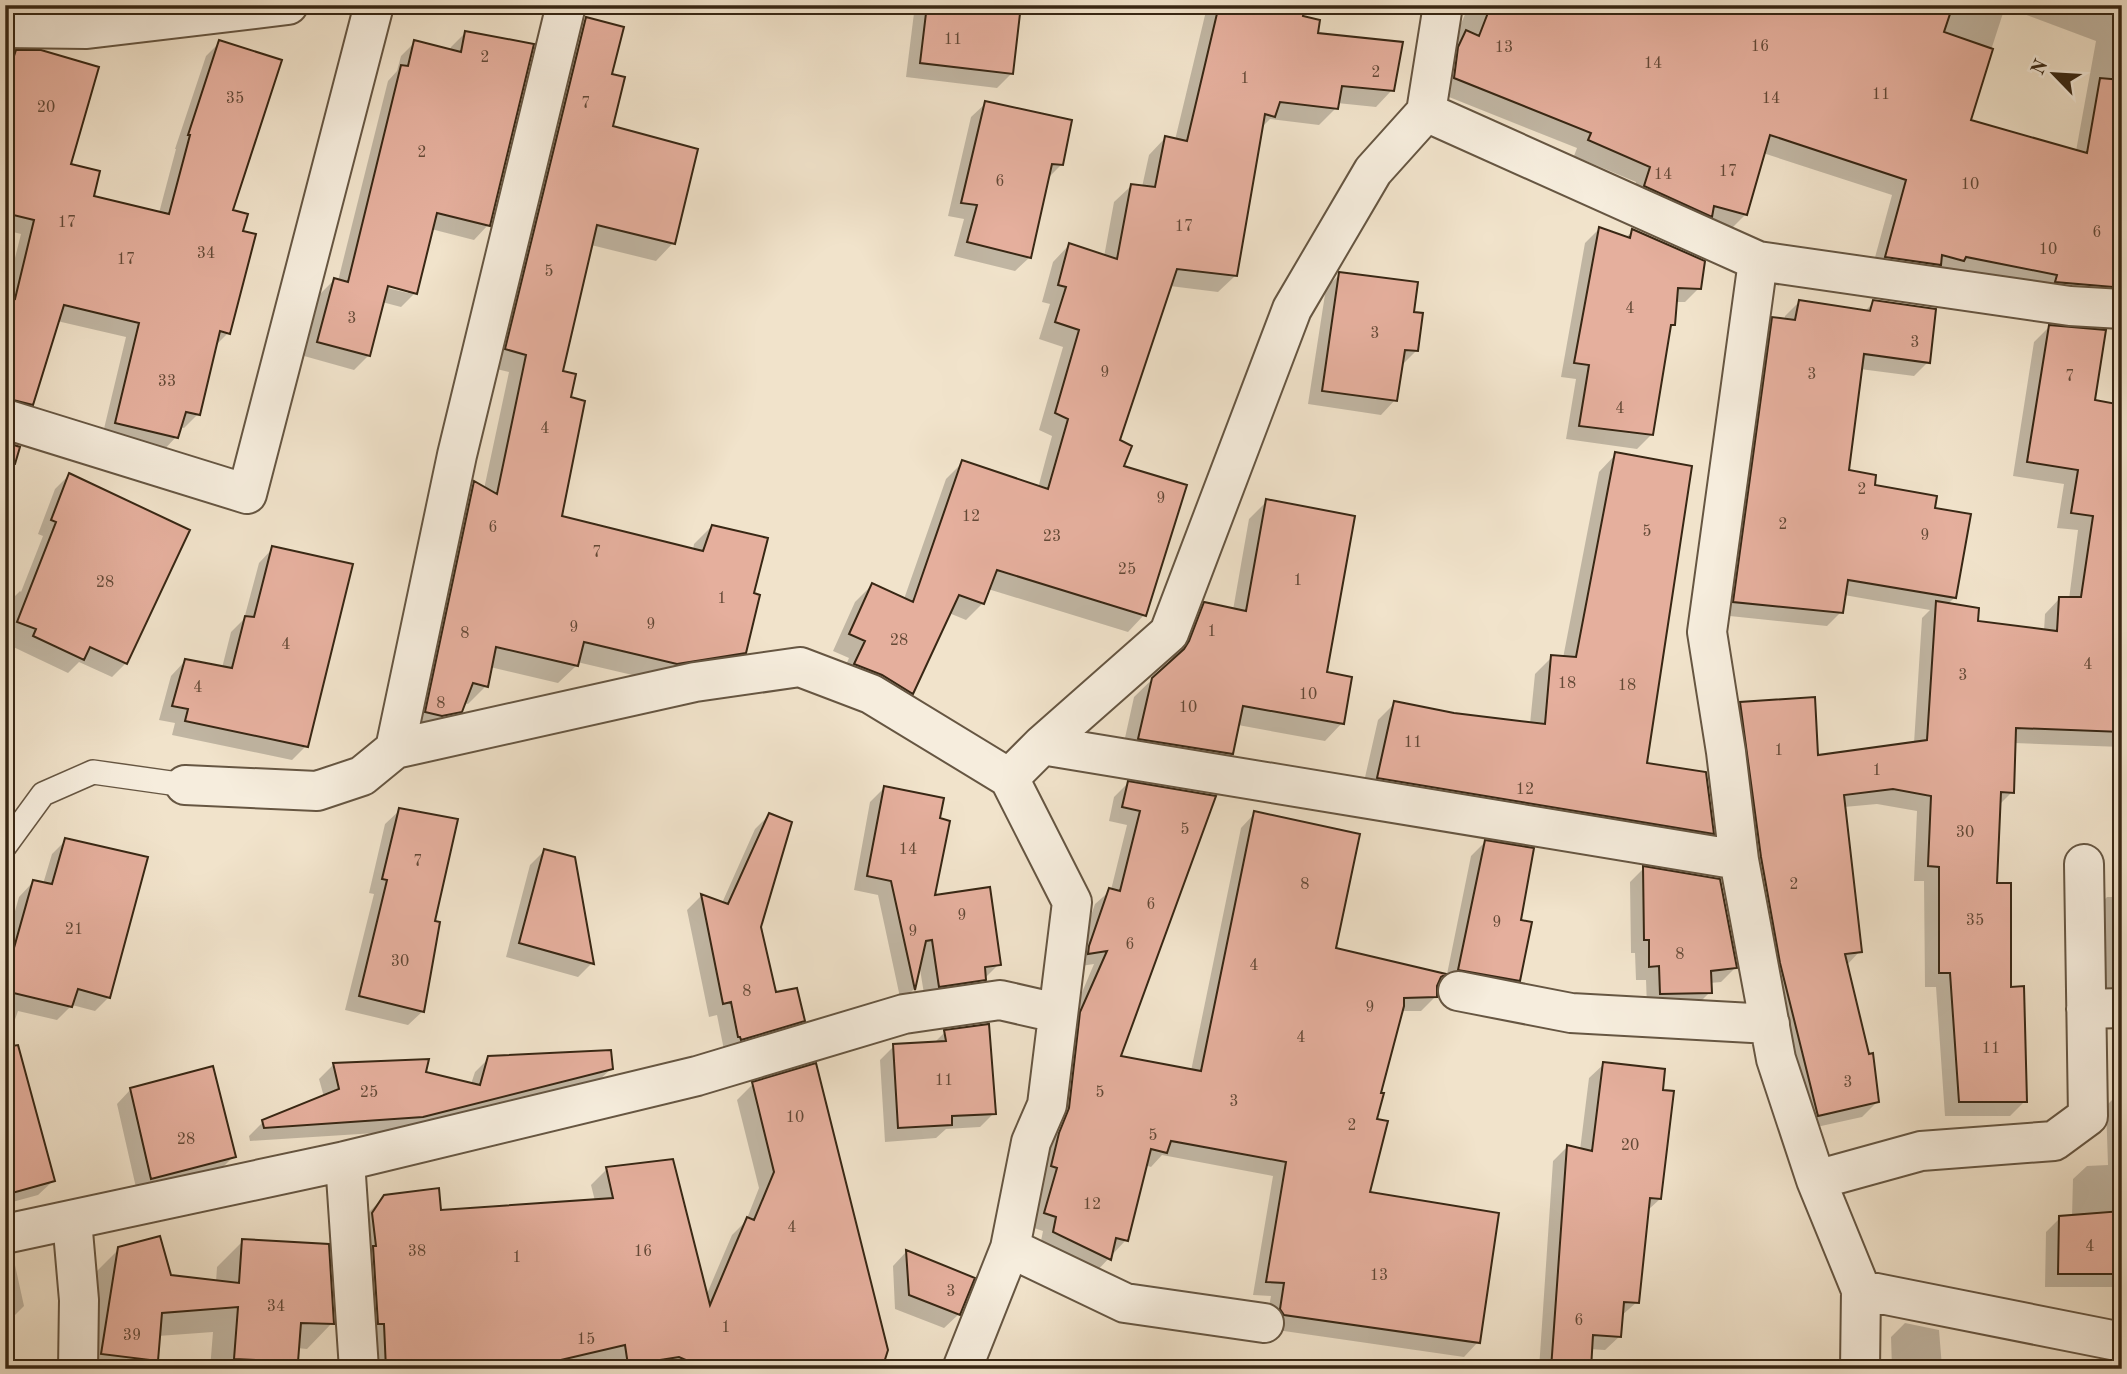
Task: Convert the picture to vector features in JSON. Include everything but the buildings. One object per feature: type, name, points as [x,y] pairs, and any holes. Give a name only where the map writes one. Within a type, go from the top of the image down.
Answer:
[{"type":"street","points":[[5,28],[87,29],[288,5]]},
{"type":"street","points":[[5,419],[247,494],[374,5]]},
{"type":"street","points":[[395,749],[457,455],[566,5]]},
{"type":"street","points":[[1009,778],[1042,745],[1169,633],[1292,309],[1373,171],[1426,112],[1443,5]]},
{"type":"street","points":[[1426,112],[1758,261],[2070,306],[2122,309]]},
{"type":"street","points":[[1758,261],[1706,632],[1726,752],[1739,860],[1776,1059],[1816,1180],[1861,1290],[1860,1369]]},
{"type":"street","points":[[185,785],[317,791],[362,776],[395,749],[695,682],[800,667],[870,694],[1009,778],[1072,902],[1047,1105],[1031,1142],[1010,1248],[962,1369]]},
{"type":"street","points":[[1042,745],[1739,860]]},
{"type":"street","points":[[1816,1180],[1922,1151],[2054,1141],[2088,1116],[2104,1009],[2084,864]]},
{"type":"street","points":[[1458,990],[1571,1013],[1770,1024]]},
{"type":"street","points":[[5,1234],[345,1161],[697,1076],[904,1014],[1000,1000],[1057,1013]]},
{"type":"street","points":[[345,1161],[359,1369]]},
{"type":"street","points":[[72,1220],[79,1300],[78,1369]]},
{"type":"street","points":[[1010,1248],[1125,1303],[1264,1323]]},
{"type":"street","points":[[1861,1290],[2122,1342]]},
{"type":"lane","points":[[5,846],[43,794],[93,772],[185,785]]}]
